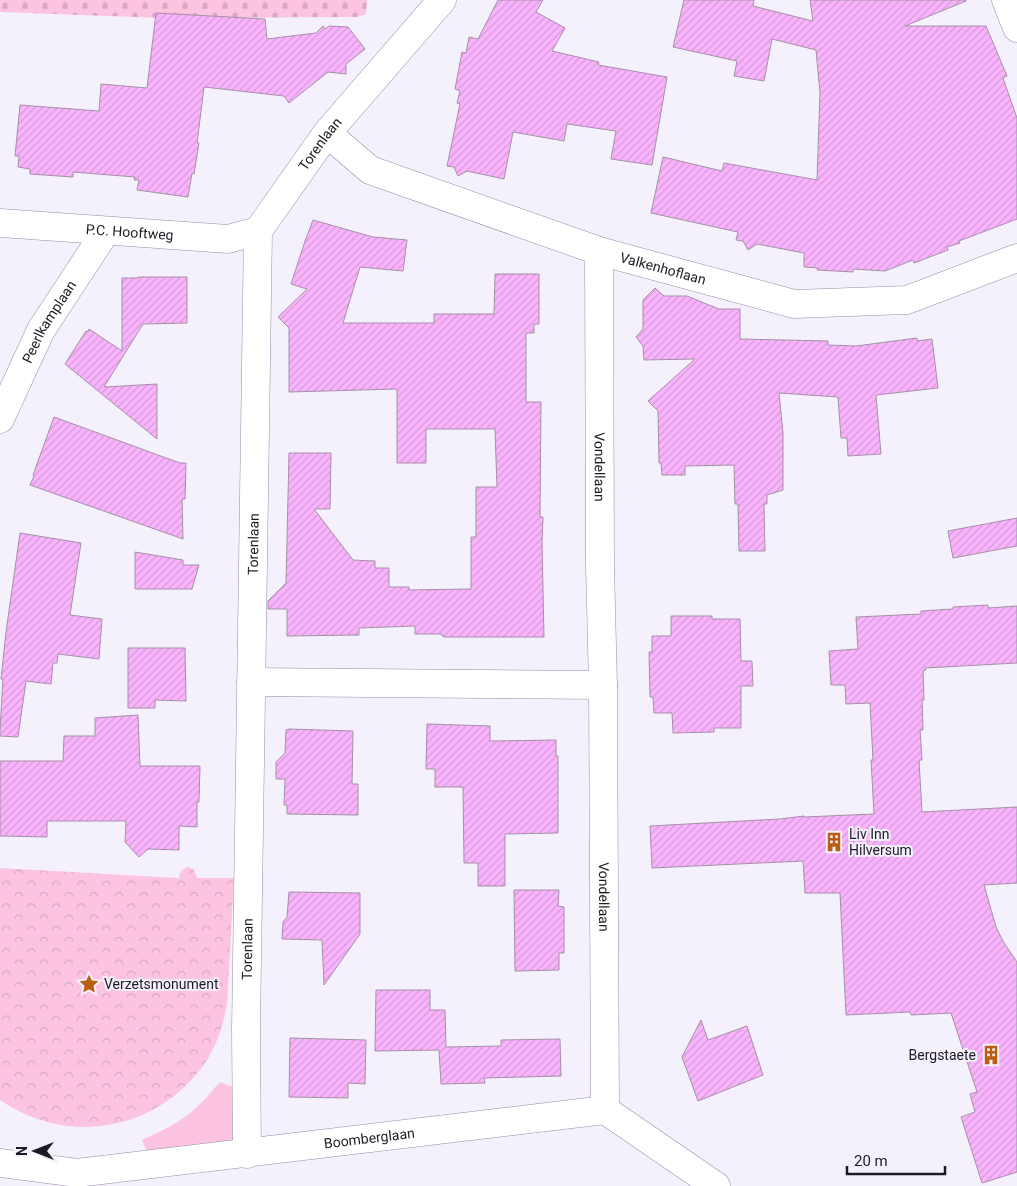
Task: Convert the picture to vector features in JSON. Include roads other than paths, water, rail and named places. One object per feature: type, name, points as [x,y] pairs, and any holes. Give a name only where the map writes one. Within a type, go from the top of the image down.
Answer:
[{"type":"street","name":"Torenlaan","points":[[247,1154],[246,1029],[258,231],[327,133],[442,0]]},
{"type":"street","points":[[1006,0],[1017,28]]},
{"type":"street","name":"Valkenhoflaan","points":[[327,133],[370,170],[599,250],[794,304],[908,300],[1017,258]]},
{"type":"street","name":"P.C. Hooftweg","points":[[0,223],[228,239],[258,231]]},
{"type":"street","name":"Peerlkamplaan","points":[[0,419],[41,330],[106,231]]},
{"type":"street","name":"Vondellaan","points":[[599,250],[605,1110]]},
{"type":"street","points":[[251,682],[603,685]]},
{"type":"street","points":[[605,1110],[716,1186]]},
{"type":"street","name":"Boomberglaan","points":[[0,1163],[77,1180],[247,1154],[605,1110]]},
{"type":"place","name":"Liv Inn Hilversum","points":[[834,842]]},
{"type":"place","name":"Verzetsmonument","points":[[89,984]]},
{"type":"place","name":"Bergstaete","points":[[991,1055]]}]
